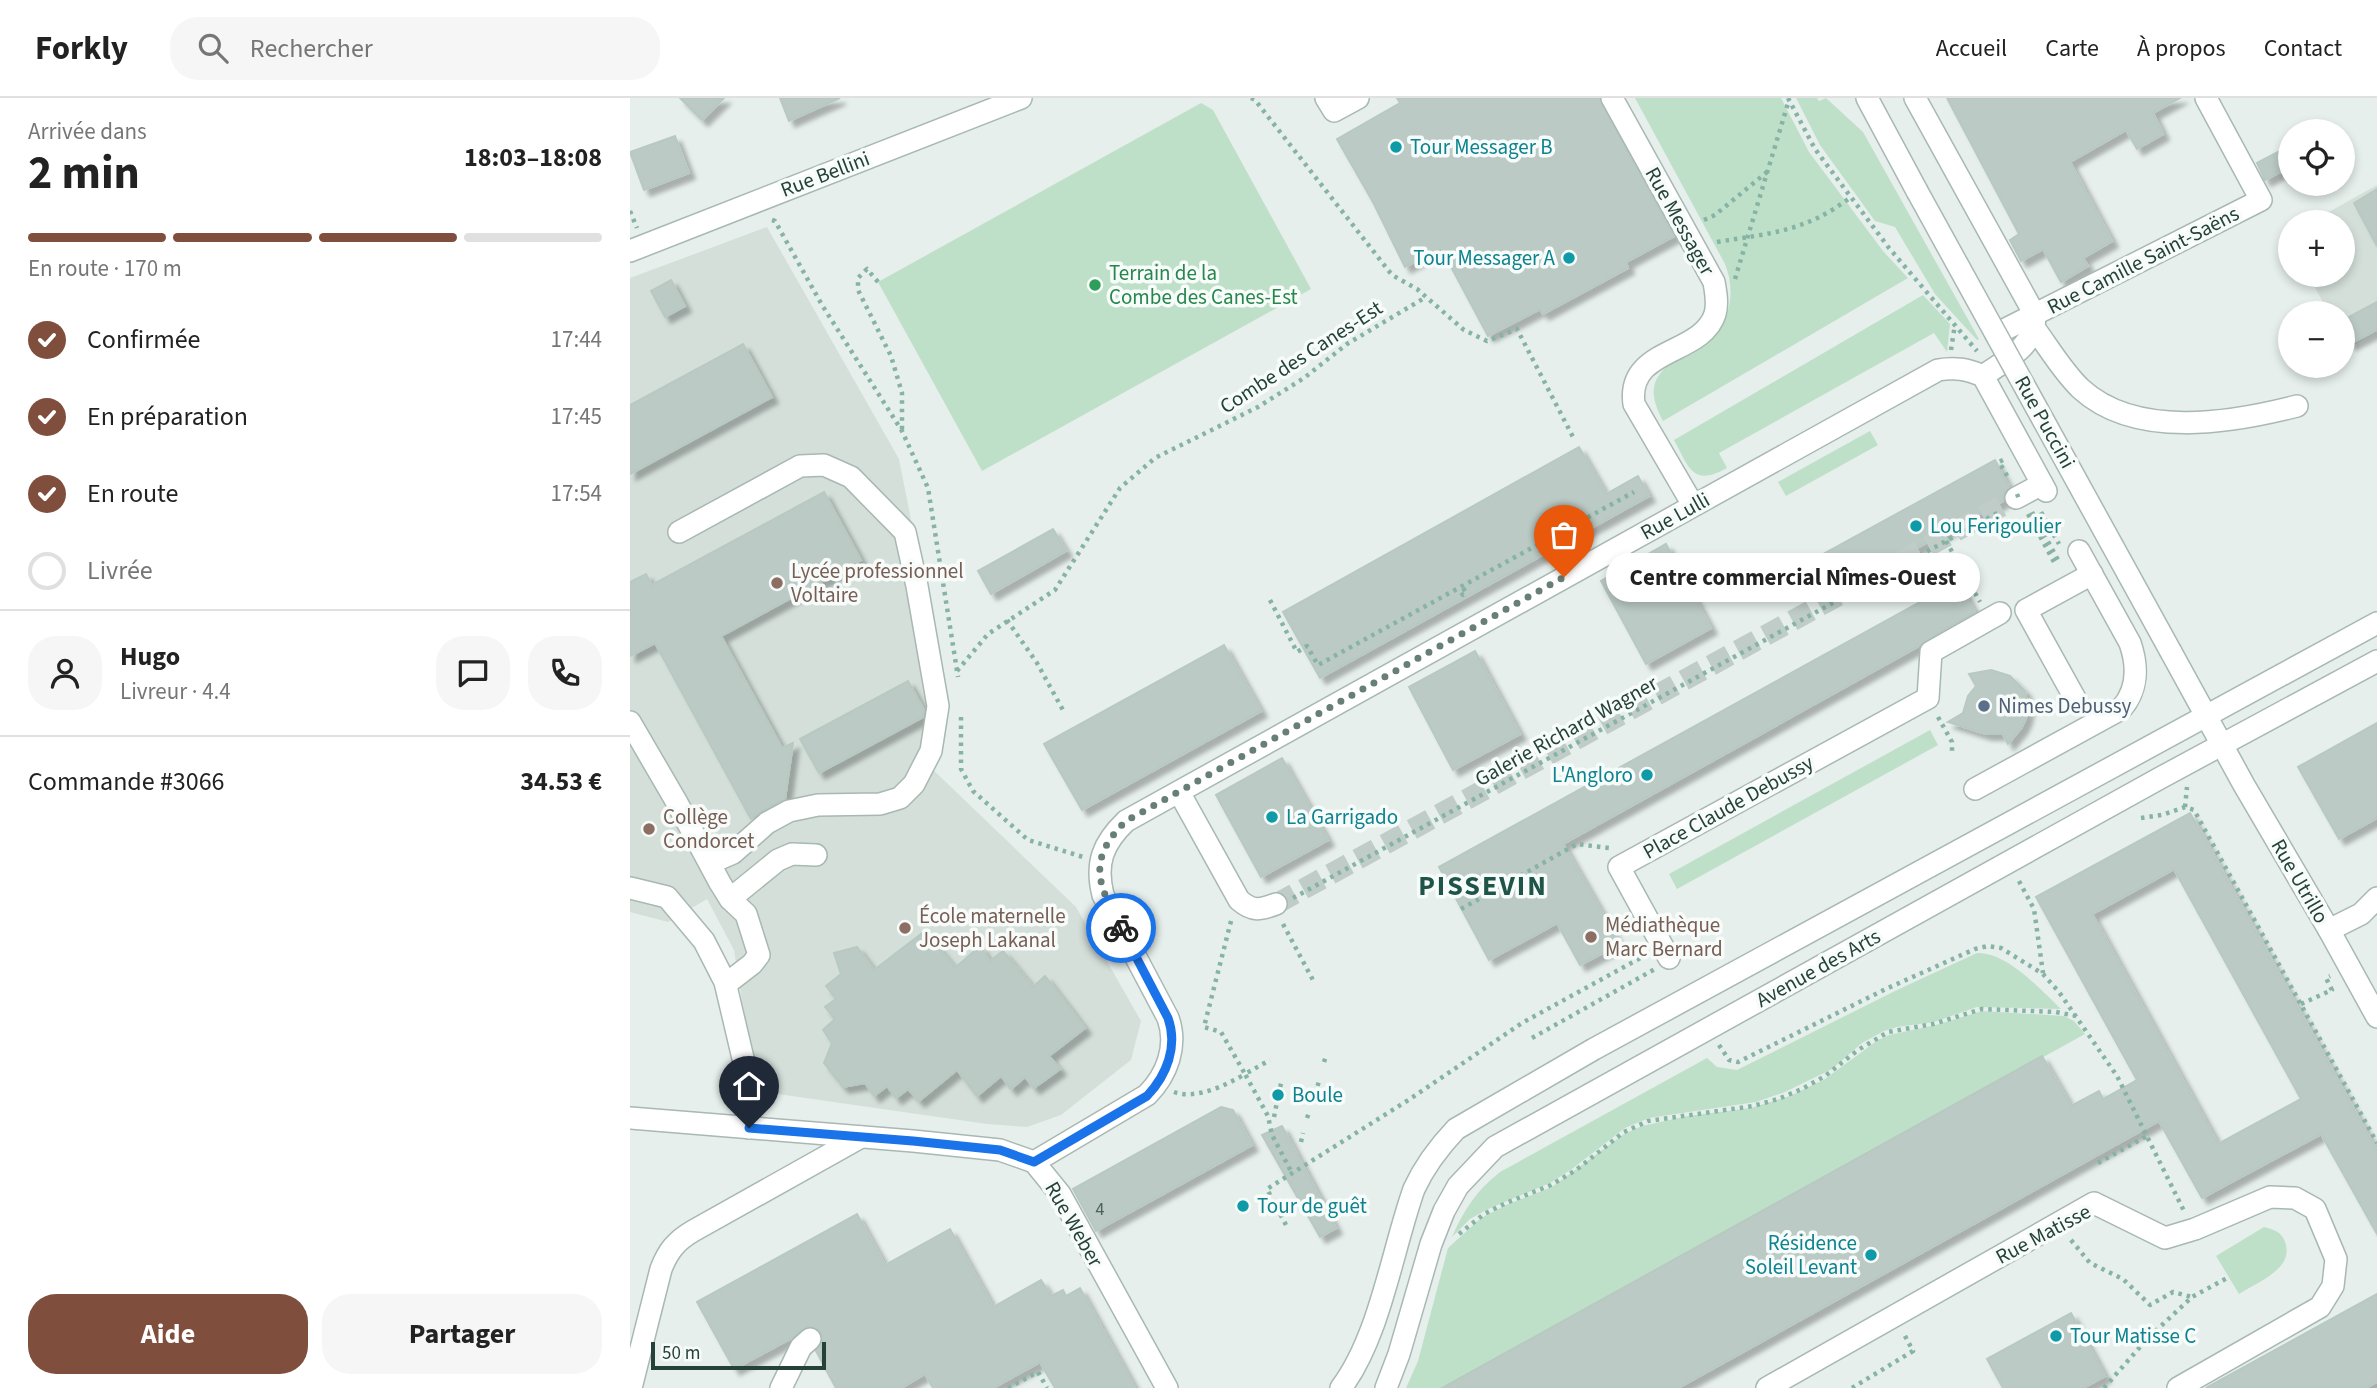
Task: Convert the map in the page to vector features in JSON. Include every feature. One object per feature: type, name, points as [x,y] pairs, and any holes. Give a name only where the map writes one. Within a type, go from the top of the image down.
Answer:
[{"type":"street","name":"Rue Bellini","points":[[630,251],[1021,98]]},
{"type":"street","points":[[1326,98],[1334,111],[1358,98]]},
{"type":"street","name":"Rue Messager","points":[[1612,98],[1714,282],[1717,301],[1714,316],[1706,330],[1648,364],[1632,390],[1634,404],[1693,505]]},
{"type":"street","name":"Rue Puccini","points":[[1867,98],[2222,746]]},
{"type":"street","points":[[1915,98],[2035,322],[2080,388],[2119,413],[2151,420],[2225,420],[2252,417],[2297,405]]},
{"type":"street","name":"Rue Camille Saint-Saëns","points":[[1996,334],[2035,322],[2261,200],[2206,98]]},
{"type":"street","points":[[2017,502],[2044,487],[1983,376],[2024,348],[2035,322]]},
{"type":"street","name":"Rue Lulli","points":[[1034,1162],[1147,1096],[1157,1085],[1170,1054],[1172,1030],[1168,1018],[1103,895],[1098,877],[1101,858],[1115,831],[1126,821],[1929,374],[1951,368],[1968,369],[1983,376]]},
{"type":"street","points":[[679,532],[800,466],[824,465],[851,477],[905,532],[938,706],[931,751],[914,784],[900,798],[880,804],[818,805],[789,811],[766,823],[733,853],[710,863]]},
{"type":"street","points":[[1975,789],[2121,709],[2128,701],[2136,673],[2130,643],[2092,574],[2070,550]]},
{"type":"street","points":[[2077,702],[2026,610],[2092,574]]},
{"type":"street","points":[[1928,698],[1931,652],[1994,616]]},
{"type":"street","points":[[1341,1388],[1367,1343],[1414,1189],[1438,1147],[1456,1129],[1594,1049],[2012,823],[2205,714],[2377,623]]},
{"type":"street","name":"Avenue des Arts","points":[[1387,1388],[1431,1244],[1444,1211],[1458,1186],[1495,1147],[2377,661]]},
{"type":"street","name":"Place Claude Debussy","points":[[1669,958],[1619,867],[1928,698]]},
{"type":"street","points":[[630,722],[730,899],[746,914],[759,955],[752,964],[726,984]]},
{"type":"street","name":"Rue Utrillo","points":[[2222,746],[2377,1017]]},
{"type":"street","points":[[1179,792],[1239,901],[1250,909],[1277,908]]},
{"type":"street","points":[[730,899],[778,860],[792,854],[816,855]]},
{"type":"street","points":[[630,888],[667,897],[704,941],[726,984],[746,1071],[749,1128]]},
{"type":"street","points":[[2329,930],[2361,914],[2377,898]]},
{"type":"street","name":"Rue Weber","points":[[630,1118],[1000,1150],[1034,1162],[1060,1194],[1167,1388]]},
{"type":"street","points":[[631,1388],[667,1252],[678,1240],[861,1137]]},
{"type":"street","name":"Rue Matisse","points":[[1768,1388],[2094,1203],[2165,1238],[2195,1230],[2270,1197],[2295,1198],[2315,1209],[2336,1259],[2333,1286],[2320,1307],[2178,1388]]},
{"type":"street","points":[[781,1388],[801,1347],[810,1339]]},
{"type":"path","name":"Combe des Canes-Est","points":[[1251,98],[1392,275],[1417,289],[1464,330],[1488,341],[1517,328],[1573,436]]},
{"type":"path","points":[[1717,301],[1735,278],[1789,99]]},
{"type":"path","points":[[1789,99],[1815,149],[1889,248],[1917,284],[1977,349],[1983,376]]},
{"type":"path","points":[[1685,230],[1715,215],[1768,171]]},
{"type":"path","points":[[1697,252],[1717,242],[1782,232],[1809,223],[1834,210],[1851,197]]},
{"type":"path","points":[[878,282],[867,270],[858,278],[858,289],[891,356],[902,393],[902,430]]},
{"type":"path","name":"Combe des Canes-Est","points":[[957,670],[988,634],[1055,590],[1120,488],[1155,458],[1258,407],[1348,344],[1426,297]]},
{"type":"path","points":[[1270,600],[1297,652],[1307,646],[1318,665],[1634,492]]},
{"type":"path","points":[[2017,502],[2054,562],[2058,560],[2031,511],[2039,507],[2070,550]]},
{"type":"path","name":"Galerie Richard Wagner","points":[[1277,908],[2017,502]]},
{"type":"path","points":[[1946,541],[1994,616]]},
{"type":"path","points":[[1461,593],[1466,593],[1462,586]]},
{"type":"path","points":[[1007,620],[1037,663],[1063,712]]},
{"type":"path","points":[[1928,698],[1952,742],[1952,752]]},
{"type":"path","points":[[2141,818],[2162,816],[2185,807],[2194,810],[2377,1143]]},
{"type":"path","points":[[1461,909],[1577,844],[1609,848],[1619,867]]},
{"type":"path","points":[[2011,861],[2034,909],[2043,974]]},
{"type":"path","points":[[1239,901],[1204,1027],[1221,1032],[1268,1116],[1272,1135],[1292,1173]]},
{"type":"path","points":[[1277,908],[1314,982]]},
{"type":"path","points":[[1718,1045],[1729,1060],[1738,1062],[1888,988],[1975,949],[1988,946],[2001,948],[2043,974],[2076,1016],[2117,1076],[2195,1230]]},
{"type":"path","points":[[1286,1225],[1267,1189],[1410,1099],[1522,1023],[1643,956],[1669,958]]},
{"type":"path","points":[[1532,1038],[1669,958]]},
{"type":"path","points":[[2301,1004],[2332,990],[2326,978],[2332,975]]},
{"type":"path","points":[[1451,1241],[1484,1214],[1551,1185],[1576,1170],[1624,1132],[1648,1121],[1753,1106],[1778,1099],[1825,1076],[1858,1050],[1888,1032],[1933,1024],[1982,1009],[2056,1012],[2076,1016]]},
{"type":"path","points":[[1324,1062],[1326,1056]]},
{"type":"path","points":[[1205,1091],[1221,1088],[1270,1060]]},
{"type":"path","points":[[1315,1094],[1320,1078]]},
{"type":"path","points":[[1275,1117],[1277,1102]]},
{"type":"path","points":[[1307,1118],[1310,1110]]},
{"type":"path","points":[[1301,1142],[1303,1133]]},
{"type":"path","points":[[2098,1163],[2147,1136]]},
{"type":"path","points":[[2057,1225],[2090,1263],[2123,1279],[2150,1305],[2173,1292],[2192,1297]]},
{"type":"path","points":[[2104,1388],[2147,1339],[2192,1297],[2229,1277]]},
{"type":"path","points":[[1852,1388],[1913,1351],[1895,1316]]},
{"type":"path","points":[[1007,1388],[1038,1372],[1047,1388]]},
{"type":"shaded area","points":[[2377,185],[2377,332],[2355,344],[2355,301],[2322,301],[2315,287],[2355,287],[2355,210],[2332,210]]},
{"type":"shaded area","points":[[767,227],[899,459],[948,708],[927,764],[1076,907],[1141,1021],[1131,1060],[1061,1115],[1027,1127],[987,1124],[756,1091],[734,950],[707,899],[668,922],[630,912],[630,278]]},
{"type":"green space","points":[[1635,98],[1781,98],[1809,152],[1883,251],[1908,278],[1663,421],[1655,403],[1654,389],[1658,377],[1720,327],[1728,310],[1730,282],[1725,264]]},
{"type":"green space","points":[[1796,98],[1817,98],[1819,101],[1826,98],[1863,132],[1979,339],[1977,340],[1935,294],[1895,227],[1875,221],[1820,145]]},
{"type":"green space","name":"Terrain de la Combe des Canes-Est","points":[[1201,103],[1213,110],[1311,289],[982,471],[878,282]]},
{"type":"green space","points":[[1923,295],[1950,324],[1947,352],[1934,333],[1719,453],[1727,468],[1706,476],[1693,472],[1688,466],[1674,440]]},
{"type":"green space","points":[[1870,431],[1878,445],[1786,496],[1778,482]]},
{"type":"green space","points":[[1930,730],[1938,745],[1677,889],[1669,874]]},
{"type":"green space","points":[[1977,953],[1988,954],[2011,965],[2061,1009],[1977,1007],[1934,1022],[1897,1027],[1862,1043],[1832,1069],[1785,1092],[1756,1102],[1649,1118],[1625,1128],[1550,1183],[1470,1219],[1452,1237],[1472,1202],[1484,1186],[1500,1172],[1707,1058],[1717,1067],[1737,1070]]},
{"type":"green space","points":[[1982,1011],[2064,1016],[2074,1021],[2085,1034],[1442,1388],[1406,1388],[1418,1361],[1448,1248],[1481,1218],[1552,1187],[1624,1134],[1642,1126],[1688,1116],[1751,1108],[1790,1096],[1825,1079],[1878,1040],[1889,1035]]},
{"type":"green space","points":[[2264,1227],[2277,1232],[2283,1238],[2287,1251],[2285,1260],[2272,1274],[2239,1294],[2216,1256]]},
{"type":"building","points":[[680,98],[724,98],[702,120]]},
{"type":"building","points":[[780,98],[840,98],[789,121]]},
{"type":"building","points":[[1397,98],[1599,98],[1674,236],[1626,262],[1628,268],[1543,314],[1540,309],[1488,336],[1441,248],[1405,267],[1373,202],[1337,139],[1400,103]]},
{"type":"building","points":[[1947,98],[2180,98],[2153,113],[2163,134],[2137,149],[2126,130],[2070,162],[2112,241],[2083,258],[2088,266],[2061,282],[2043,249],[2021,261],[2010,240],[2019,234]]},
{"type":"building","points":[[675,136],[689,173],[644,190],[630,152]]},
{"type":"building","points":[[2278,152],[2278,173],[2265,180],[2257,163]]},
{"type":"building","points":[[2377,189],[2377,246],[2354,203]]},
{"type":"building","points":[[671,280],[685,306],[665,317],[651,291]]},
{"type":"building","points":[[2377,302],[2377,330],[2355,341],[2355,314]]},
{"type":"building","points":[[743,344],[772,397],[630,474],[630,405]]},
{"type":"building","points":[[1579,447],[1606,494],[1638,476],[1649,496],[1320,678],[1283,612]]},
{"type":"building","name":"Lou Ferigoulier","points":[[1995,460],[2009,487],[2003,501],[1838,591],[1818,557]]},
{"type":"building","points":[[824,492],[861,560],[721,636],[782,748],[793,743],[785,799],[751,819],[655,643],[630,656],[630,582],[646,574],[652,585]]},
{"type":"building","points":[[1053,529],[1066,551],[991,594],[978,571]]},
{"type":"building","points":[[1666,544],[1711,628],[1646,664],[1601,581]]},
{"type":"building","name":"L'Angloro","points":[[1958,581],[1975,612],[1919,646],[1563,844],[1620,944],[1580,965],[1557,923],[1489,960],[1439,867]]},
{"type":"building","points":[[1224,645],[1261,711],[1082,810],[1044,744]]},
{"type":"building","points":[[1475,651],[1520,734],[1453,770],[1409,687]]},
{"type":"building","name":"Nimes Debussy","points":[[1991,670],[2010,676],[2025,691],[2028,708],[2026,718],[2008,744],[2003,734],[1986,734],[1948,722],[1963,713],[1968,696],[1976,686],[1969,674]]},
{"type":"building","points":[[908,681],[924,710],[923,717],[819,773],[800,739]]},
{"type":"building","points":[[2377,723],[2377,818],[2339,839],[2298,767]]},
{"type":"building","name":"La Garrigado","points":[[1282,758],[1328,840],[1261,877],[1216,795]]},
{"type":"building","points":[[2190,813],[2377,1151],[2377,1234],[2321,1134],[2202,1198],[2159,1121],[1678,1388],[1442,1388],[2042,1056],[2071,1106],[2099,1091],[2103,1099],[2137,1080],[2036,897]],"holes":[[[2174,869],[2301,1099],[2218,1144],[2092,914]]]},
{"type":"building","points":[[925,931],[955,968],[980,946],[990,961],[1003,951],[1033,987],[1045,976],[1085,1028],[1049,1056],[1060,1069],[1034,1088],[1025,1077],[1011,1089],[1001,1076],[977,1096],[957,1070],[919,1101],[908,1089],[896,1098],[887,1086],[874,1096],[865,1083],[843,1087],[824,1063],[832,1043],[823,1030],[835,1019],[825,1007],[836,999],[826,986],[841,974],[834,953],[857,947],[874,970]]},
{"type":"building","points":[[1221,1107],[1233,1110],[1252,1145],[1096,1231],[1073,1189]]},
{"type":"building","points":[[1282,1126],[1336,1228],[1320,1237],[1262,1135]]},
{"type":"building","points":[[857,1214],[885,1265],[950,1229],[993,1307],[1041,1280],[1051,1296],[1063,1290],[1066,1296],[1080,1288],[1135,1388],[1055,1388],[1040,1362],[993,1388],[933,1388],[925,1374],[901,1388],[836,1388],[816,1351],[822,1344],[823,1336],[819,1330],[808,1326],[792,1338],[734,1369],[697,1302]]},
{"type":"building","points":[[2377,1294],[2377,1382],[2365,1388],[2206,1388]]},
{"type":"building","name":"Tour Matisse C","points":[[2071,1313],[2105,1376],[2083,1388],[2003,1388],[1987,1359]]},
{"type":"tunnel","points":[[1276,904],[2016,498]]},
{"type":"way so far","points":[[1121,928],[1103,895],[1098,877],[1101,858],[1107,844],[1115,831],[1126,821],[1564,577]]},
{"type":"place","name":"Tour Messager B","points":[[1396,147]]},
{"type":"place","name":"Tour Messager A","points":[[1569,258]]},
{"type":"place","name":"Terrain de la Combe des Canes-Est","points":[[1095,285]]},
{"type":"place","name":"Lou Ferigoulier","points":[[1916,526]]},
{"type":"place","name":"Centre commercial Nîmes-Ouest","points":[[1564,577]]},
{"type":"place","name":"Lycée professionnel Voltaire","points":[[777,583]]},
{"type":"place","name":"Nimes Debussy","points":[[1984,706]]},
{"type":"place","name":"L'Angloro","points":[[1647,775]]},
{"type":"place","name":"La Garrigado","points":[[1272,817]]},
{"type":"place","name":"Collège Condorcet","points":[[649,829]]},
{"type":"place","name":"École maternelle Joseph Lakanal","points":[[905,928]]},
{"type":"place","name":"Médiathèque Marc Bernard","points":[[1591,937]]},
{"type":"place","name":"Boule","points":[[1278,1095]]},
{"type":"place","name":"Tour de guêt","points":[[1243,1206]]},
{"type":"place","name":"Résidence Soleil Levant","points":[[1871,1255]]},
{"type":"place","name":"Tour Matisse C","points":[[2056,1336]]},
{"type":"district","name":"PISSEVIN","points":[[1483,886]]},
{"type":"route","points":[[749,1128],[1000,1150],[1034,1162],[1147,1096],[1165,1070],[1170,1054],[1172,1030],[1121,928]]}]
